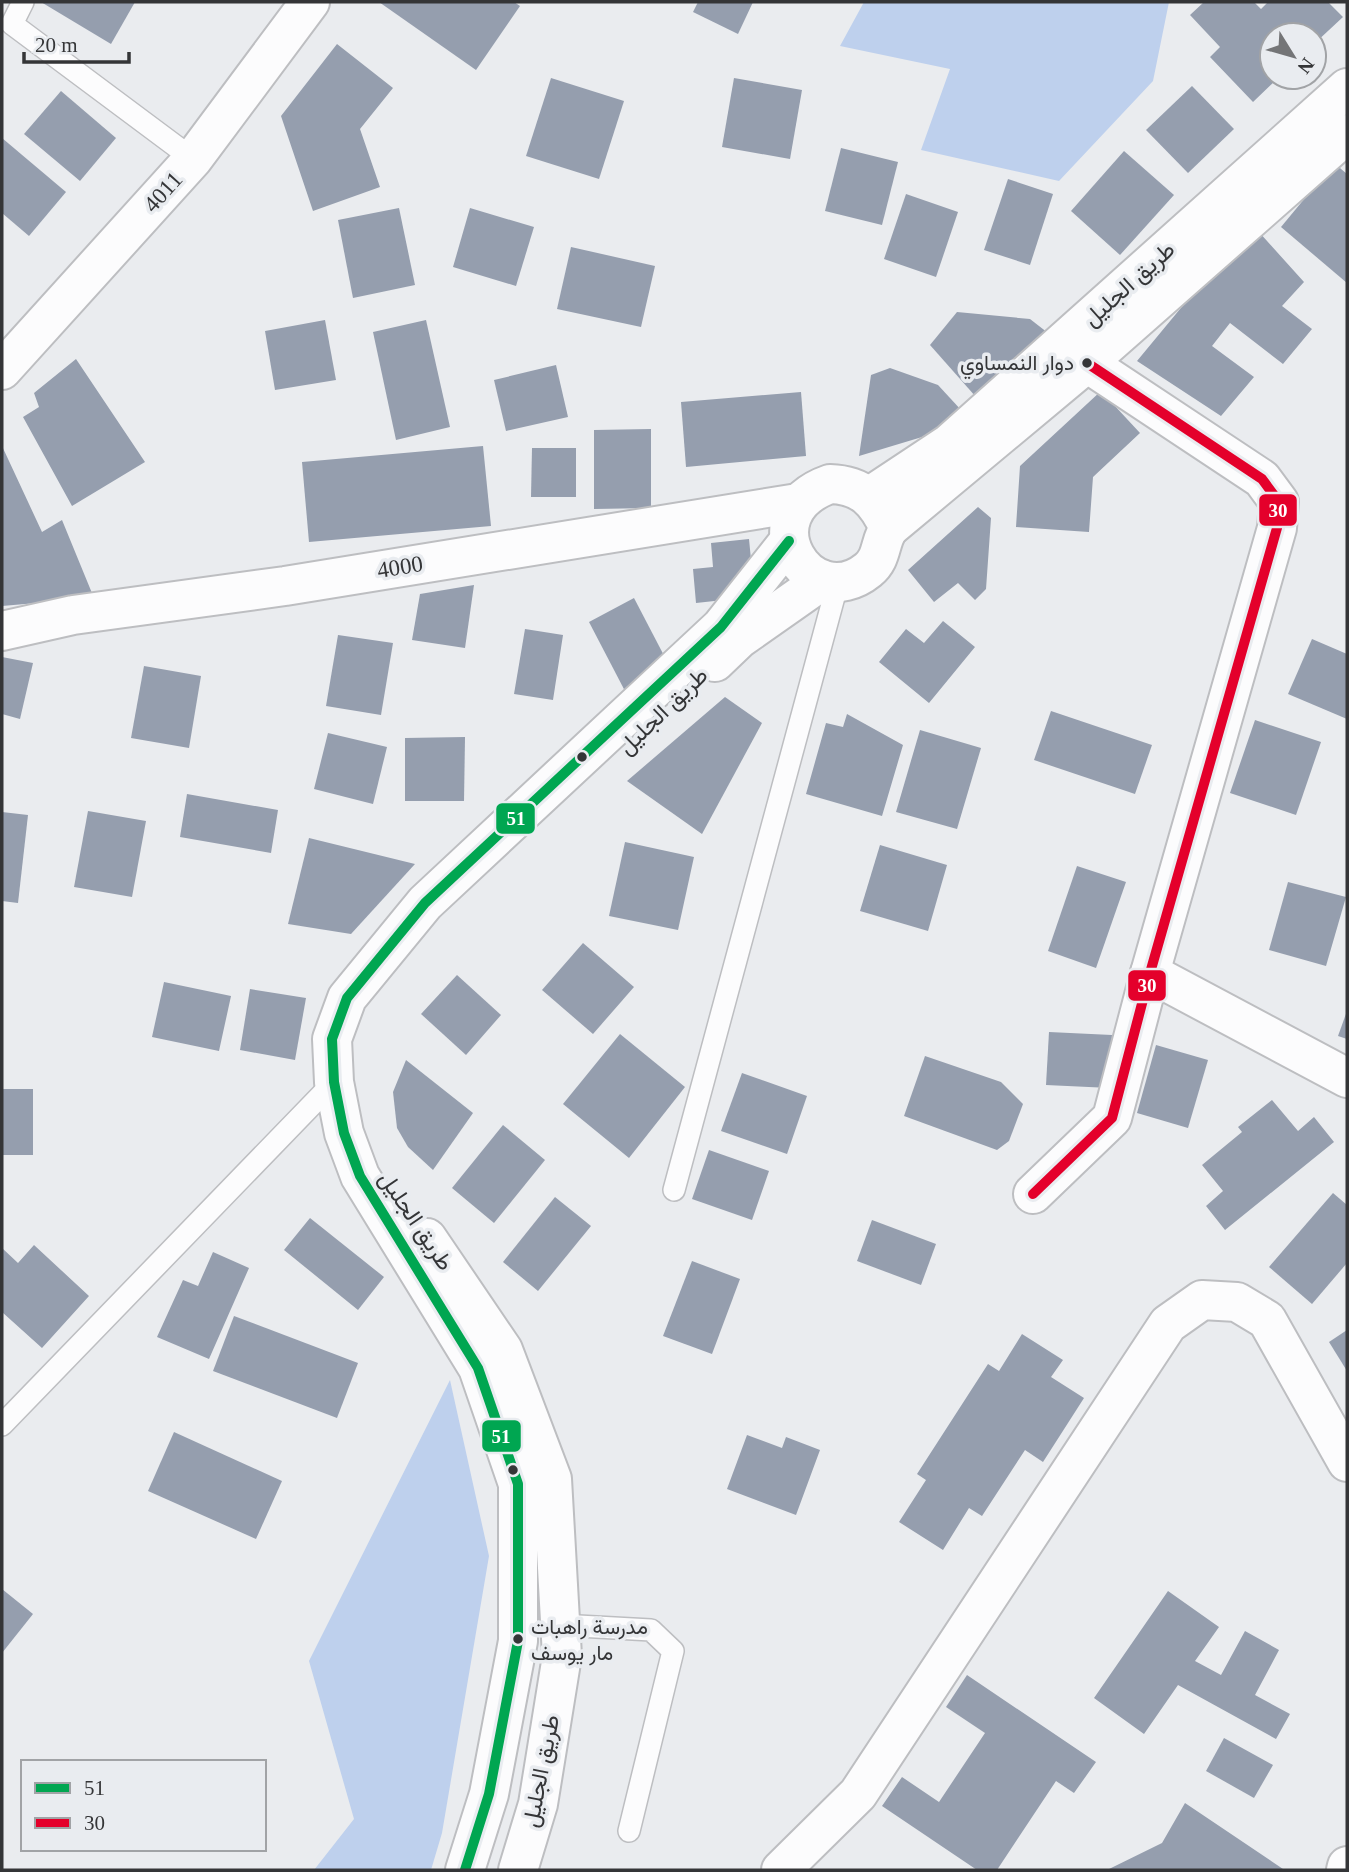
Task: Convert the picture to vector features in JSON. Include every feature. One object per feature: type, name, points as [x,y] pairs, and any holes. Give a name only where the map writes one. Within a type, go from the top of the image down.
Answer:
[{"type":"street","name":"4011","points":[[2,370],[193,159],[310,2]]},
{"type":"street","name":"طريق الجليل","points":[[870,496],[950,443],[1347,88]]},
{"type":"street","name":"طريق الجليل","points":[[889,528],[1087,363],[1347,134]]},
{"type":"street","points":[[1033,1194],[1112,1118],[1150,973],[1257,605],[1277,528],[1279,502],[1262,479],[1087,363]]},
{"type":"street","points":[[830,484],[849,485],[870,496],[889,528],[877,562],[853,579],[830,581],[800,565],[789,541],[792,515],[799,503],[812,491],[830,484]]},
{"type":"street","name":"4000","points":[[2,631],[74,615],[285,586],[799,503]]},
{"type":"street","name":"طريق الجليل","points":[[465,1870],[489,1794],[518,1641],[518,1484],[478,1368],[360,1176],[344,1133],[334,1082],[332,1039],[346,998],[425,903],[721,627],[789,541]]},
{"type":"street","name":"طريق الجليل","points":[[518,1870],[538,1804],[562,1656],[552,1479],[503,1350],[380,1170],[352,1076],[352,1040],[368,1006],[439,923],[739,639],[830,581]]},
{"type":"street","points":[[1150,973],[1347,1078]]},
{"type":"street","points":[[781,1870],[858,1794],[1168,1324],[1202,1300],[1237,1302],[1267,1320],[1347,1462]]},
{"type":"lane","points":[[23,2],[12,23],[193,159]]},
{"type":"lane","points":[[674,1190],[830,581]]},
{"type":"lane","points":[[2,1425],[334,1082]]},
{"type":"lane","points":[[561,1625],[651,1630],[673,1651],[629,1831]]},
{"type":"shaded area","points":[[864,2],[1169,2],[1153,81],[1059,181],[921,150],[950,69],[840,46]]},
{"type":"shaded area","points":[[450,1380],[489,1556],[442,1833],[431,1870],[314,1870],[354,1819],[309,1661]]},
{"type":"building","points":[[41,2],[135,2],[111,44]]},
{"type":"building","points":[[379,2],[514,2],[520,6],[476,70]]},
{"type":"building","points":[[698,2],[753,2],[738,34],[693,12]]},
{"type":"building","points":[[1204,2],[1254,2],[1261,9],[1268,2],[1328,2],[1343,17],[1328,31],[1328,21],[1258,21],[1258,91],[1264,91],[1253,102],[1210,57],[1220,47],[1190,15]]},
{"type":"building","points":[[337,44],[393,88],[360,129],[380,187],[313,211],[281,116]]},
{"type":"building","points":[[551,78],[624,101],[599,179],[526,156]]},
{"type":"building","points":[[734,78],[802,90],[790,159],[722,147]]},
{"type":"building","points":[[1192,86],[1234,129],[1188,173],[1146,130]]},
{"type":"building","points":[[61,91],[116,138],[80,181],[24,134]]},
{"type":"building","points":[[2,138],[66,192],[29,236],[2,213]]},
{"type":"building","points":[[841,148],[898,162],[882,225],[825,211]]},
{"type":"building","points":[[1124,151],[1174,195],[1120,255],[1071,211]]},
{"type":"building","points":[[1334,163],[1347,174],[1347,283],[1281,227]]},
{"type":"building","points":[[1008,179],[1053,194],[1030,265],[984,250]]},
{"type":"building","points":[[906,194],[958,212],[936,277],[884,259]]},
{"type":"building","points":[[399,208],[415,285],[353,298],[338,220]]},
{"type":"building","points":[[470,208],[534,227],[516,286],[453,267]]},
{"type":"building","points":[[1258,231],[1304,282],[1282,306],[1312,329],[1283,364],[1230,323],[1212,346],[1254,377],[1221,416],[1137,361],[1185,303]]},
{"type":"building","points":[[571,247],[655,266],[641,327],[557,309]]},
{"type":"building","points":[[957,312],[1030,319],[1048,333],[976,397],[930,345]]},
{"type":"building","points":[[325,320],[336,380],[275,390],[265,331]]},
{"type":"building","points":[[426,320],[450,427],[396,440],[373,332]]},
{"type":"building","points":[[76,359],[145,462],[72,506],[23,417],[39,407],[34,393]]},
{"type":"building","points":[[556,365],[568,417],[506,431],[494,380]]},
{"type":"building","points":[[890,368],[938,385],[962,411],[932,434],[859,456],[871,375]]},
{"type":"building","points":[[1101,391],[1140,433],[1093,477],[1089,532],[1016,527],[1020,466]]},
{"type":"building","points":[[801,392],[806,456],[686,467],[681,402]]},
{"type":"building","points":[[651,429],[651,508],[594,509],[594,430]]},
{"type":"building","points":[[2,446],[42,532],[62,520],[94,598],[2,606]]},
{"type":"building","points":[[483,446],[491,526],[309,542],[302,462]]},
{"type":"building","points":[[532,448],[576,448],[576,497],[531,497]]},
{"type":"building","points":[[978,507],[991,518],[986,589],[975,600],[958,583],[934,602],[908,570]]},
{"type":"building","points":[[749,539],[752,570],[742,598],[696,603],[693,569],[713,567],[711,543]]},
{"type":"building","points":[[474,585],[465,648],[412,640],[420,594]]},
{"type":"building","points":[[634,598],[671,669],[626,693],[589,622]]},
{"type":"building","points":[[943,621],[975,647],[929,703],[879,662],[906,629],[924,643]]},
{"type":"building","points":[[525,629],[563,635],[553,700],[514,694]]},
{"type":"building","points":[[338,635],[393,643],[381,715],[326,706]]},
{"type":"building","points":[[1312,639],[1347,654],[1347,719],[1288,694]]},
{"type":"building","points":[[2,657],[33,663],[20,719],[2,714]]},
{"type":"building","points":[[144,666],[201,676],[189,748],[131,738]]},
{"type":"building","points":[[725,697],[762,723],[702,834],[627,781]]},
{"type":"building","points":[[1051,711],[1152,745],[1135,794],[1034,760]]},
{"type":"building","points":[[847,714],[903,745],[882,816],[806,794],[826,723],[843,727]]},
{"type":"building","points":[[1255,720],[1321,742],[1296,815],[1230,793]]},
{"type":"building","points":[[920,730],[981,748],[957,829],[896,812]]},
{"type":"building","points":[[328,733],[387,747],[373,804],[314,789]]},
{"type":"building","points":[[465,737],[464,801],[405,801],[405,738]]},
{"type":"building","points":[[187,794],[278,810],[271,853],[180,837]]},
{"type":"building","points":[[88,811],[146,821],[132,897],[74,887]]},
{"type":"building","points":[[2,812],[28,815],[18,903],[2,901]]},
{"type":"building","points":[[309,838],[415,864],[351,934],[288,924]]},
{"type":"building","points":[[625,842],[694,857],[678,930],[609,916]]},
{"type":"building","points":[[880,845],[947,865],[928,931],[860,911]]},
{"type":"building","points":[[1077,866],[1126,882],[1096,968],[1048,951]]},
{"type":"building","points":[[1288,882],[1346,897],[1326,966],[1269,950]]},
{"type":"building","points":[[583,943],[634,987],[593,1034],[542,990]]},
{"type":"building","points":[[457,975],[501,1015],[466,1055],[421,1014]]},
{"type":"building","points":[[164,982],[231,996],[219,1051],[152,1037]]},
{"type":"building","points":[[250,989],[306,998],[295,1060],[240,1050]]},
{"type":"building","points":[[1347,1011],[1347,1039],[1338,1036]]},
{"type":"building","points":[[1049,1032],[1112,1035],[1110,1088],[1046,1085]]},
{"type":"building","points":[[620,1034],[685,1087],[629,1158],[563,1104]]},
{"type":"building","points":[[1156,1045],[1208,1060],[1188,1128],[1137,1113]]},
{"type":"building","points":[[925,1056],[1001,1082],[1023,1104],[1009,1141],[997,1150],[904,1116]]},
{"type":"building","points":[[406,1060],[473,1113],[433,1170],[408,1147],[397,1128],[393,1092]]},
{"type":"building","points":[[742,1073],[807,1096],[787,1154],[721,1131]]},
{"type":"building","points":[[2,1089],[33,1089],[33,1155],[2,1155]]},
{"type":"building","points":[[1272,1100],[1298,1131],[1314,1117],[1334,1142],[1225,1230],[1206,1206],[1223,1191],[1202,1165],[1242,1132],[1238,1127]]},
{"type":"building","points":[[503,1125],[545,1160],[494,1223],[452,1188]]},
{"type":"building","points":[[709,1150],[769,1171],[752,1220],[692,1199]]},
{"type":"building","points":[[1333,1193],[1347,1205],[1347,1263],[1312,1304],[1269,1267]]},
{"type":"building","points":[[555,1197],[591,1226],[538,1291],[503,1262]]},
{"type":"building","points":[[310,1218],[384,1277],[358,1310],[284,1250]]},
{"type":"building","points":[[872,1220],[936,1244],[921,1285],[857,1261]]},
{"type":"building","points":[[34,1245],[89,1296],[42,1348],[2,1312],[2,1248],[18,1263]]},
{"type":"building","points":[[213,1252],[249,1268],[209,1359],[157,1337],[183,1280],[198,1286]]},
{"type":"building","points":[[692,1261],[740,1279],[712,1354],[663,1336]]},
{"type":"building","points":[[234,1316],[358,1363],[337,1418],[213,1371]]},
{"type":"building","points":[[1347,1330],[1347,1371],[1329,1342]]},
{"type":"building","points":[[1022,1334],[1063,1360],[1051,1377],[1084,1398],[1043,1462],[1025,1450],[982,1516],[969,1508],[943,1550],[899,1522],[926,1480],[917,1474],[988,1364],[999,1371]]},
{"type":"building","points":[[174,1432],[282,1481],[256,1539],[148,1491]]},
{"type":"building","points":[[747,1435],[782,1448],[786,1437],[820,1450],[796,1515],[727,1489]]},
{"type":"building","points":[[2,1589],[33,1614],[2,1653]]},
{"type":"building","points":[[1168,1591],[1219,1627],[1195,1661],[1221,1675],[1245,1631],[1279,1650],[1255,1695],[1290,1714],[1276,1739],[1178,1685],[1144,1734],[1094,1698]]},
{"type":"building","points":[[967,1675],[1096,1762],[1074,1793],[1056,1781],[997,1870],[977,1870],[882,1806],[902,1777],[939,1802],[985,1733],[946,1707]]},
{"type":"building","points":[[1224,1738],[1273,1765],[1254,1798],[1206,1771]]},
{"type":"building","points":[[1185,1803],[1283,1869],[1107,1870],[1162,1843]]},
{"type":"transit line","name":"30","points":[[1033,1194],[1112,1118],[1150,973],[1277,528],[1279,502],[1262,479],[1087,363]]},
{"type":"transit line","name":"51","points":[[465,1870],[489,1794],[518,1641],[518,1484],[478,1368],[360,1176],[344,1133],[334,1082],[332,1039],[347,998],[425,903],[721,627],[789,541]]},
{"type":"place","name":"دوار النمساوي","points":[[1087,363]]},
{"type":"place","name":"مدرسة راهبات مار يوسف","points":[[518,1639]]}]
